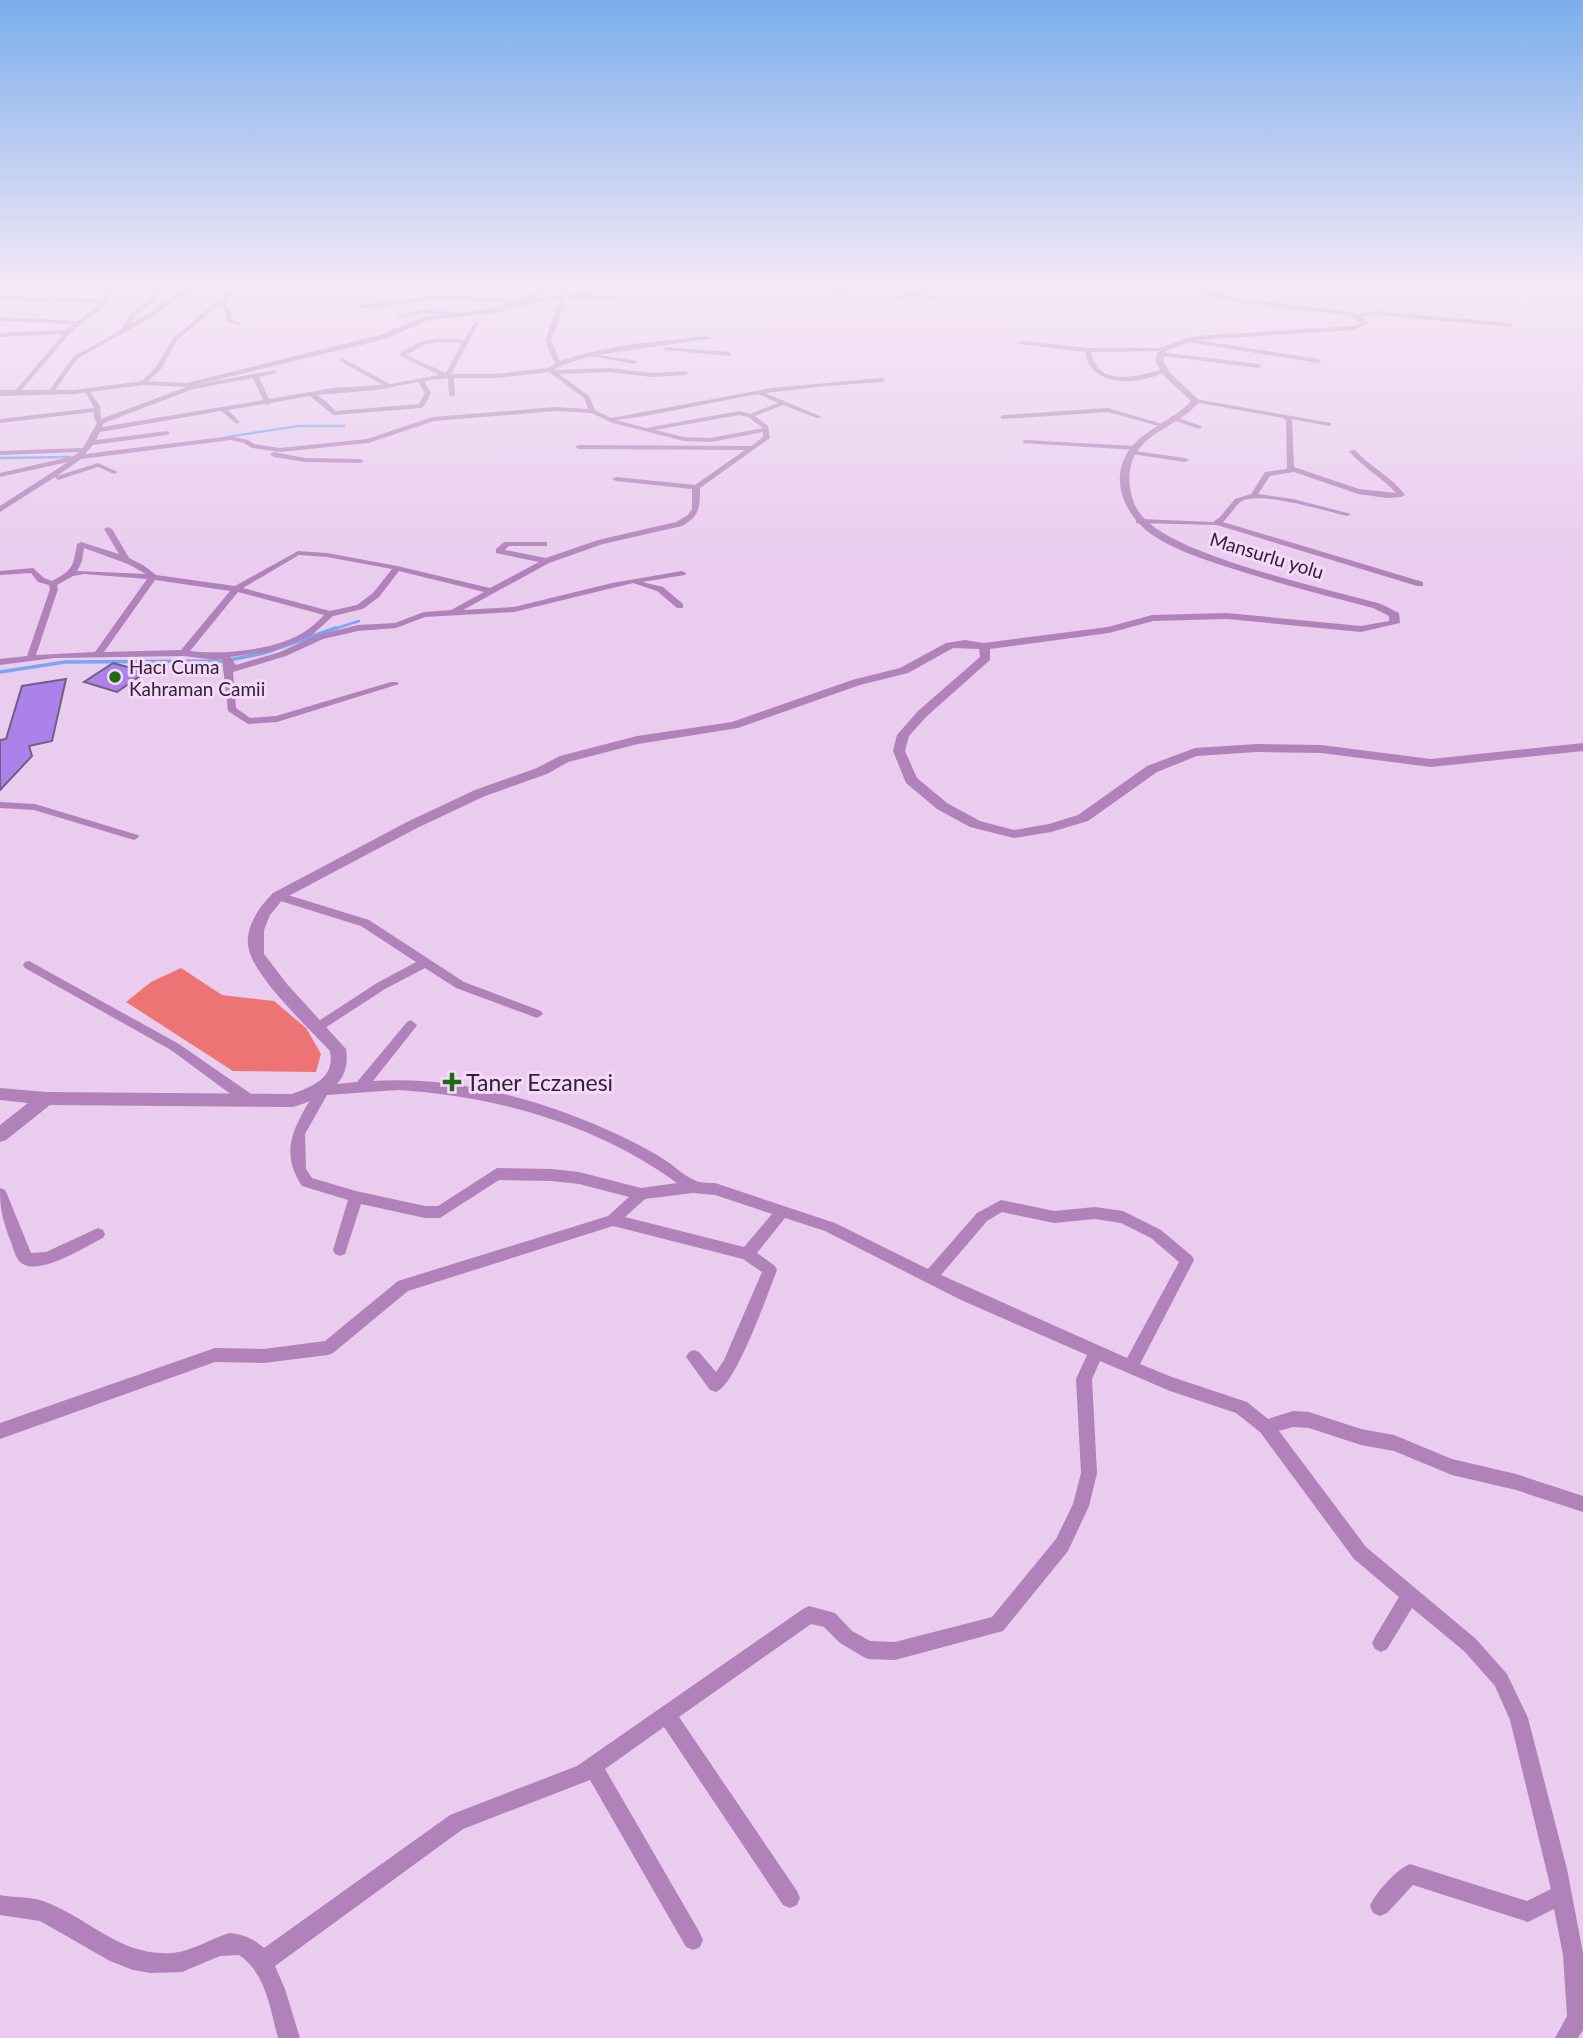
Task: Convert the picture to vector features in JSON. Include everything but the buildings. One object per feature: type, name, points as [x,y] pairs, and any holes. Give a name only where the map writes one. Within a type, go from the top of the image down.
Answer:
[{"type":"street","points":[[18,391],[29,378]]},
{"type":"street","points":[[52,391],[60,378]]},
{"type":"street","points":[[143,383],[148,378]]},
{"type":"street","points":[[44,482],[84,450],[99,426],[189,386],[220,378]]},
{"type":"street","points":[[0,393],[88,391],[143,383],[189,386],[241,378]]},
{"type":"street","points":[[256,378],[268,403]]},
{"type":"street","points":[[375,378],[391,387]]},
{"type":"street","points":[[99,426],[224,410],[312,394],[391,387],[434,378]]},
{"type":"street","points":[[449,378],[452,396]]},
{"type":"street","points":[[562,378],[587,397],[592,411]]},
{"type":"street","points":[[1121,378],[1146,378]]},
{"type":"street","points":[[1174,378],[1196,401],[1329,424]]},
{"type":"street","points":[[312,394],[333,413],[421,406],[428,393],[420,380]]},
{"type":"street","points":[[607,418],[639,416],[778,390],[881,380]]},
{"type":"street","points":[[778,390],[804,397]]},
{"type":"street","points":[[88,391],[97,410],[99,426]]},
{"type":"street","points":[[757,393],[819,416]]},
{"type":"street","points":[[710,401],[736,410],[736,413]]},
{"type":"street","points":[[1196,401],[1162,425],[1135,450],[1125,469],[1128,502],[1139,521],[1218,523],[1420,584]]},
{"type":"street","points":[[750,416],[779,406],[783,402]]},
{"type":"street","points":[[1003,417],[1075,414],[1101,409],[1162,425]]},
{"type":"street","points":[[0,421],[97,410]]},
{"type":"street","points":[[224,410],[237,422]]},
{"type":"street","points":[[0,453],[84,450],[230,438],[246,441],[252,446],[280,450],[368,440],[433,419],[542,410],[592,411],[644,430],[695,440],[765,430]]},
{"type":"street","points":[[616,479],[696,487],[767,438],[766,427],[750,416],[736,413],[644,430]]},
{"type":"street","points":[[1284,416],[1289,420],[1290,468],[1335,486],[1386,496],[1401,495],[1397,488],[1360,461],[1353,451]]},
{"type":"street","points":[[1172,418],[1199,427]]},
{"type":"street","points":[[0,475],[84,450],[167,433]]},
{"type":"street","points":[[1025,442],[1158,452],[1185,460]]},
{"type":"street","points":[[578,447],[644,446],[723,450],[753,448]]},
{"type":"street","points":[[280,450],[273,454],[305,460],[360,461]]},
{"type":"street","points":[[0,510],[24,491],[44,482],[99,465],[114,472]]},
{"type":"street","points":[[1253,496],[1268,474],[1295,470]]},
{"type":"street","points":[[453,612],[546,561],[601,542],[691,519],[697,508],[696,487]]},
{"type":"street","points":[[1218,523],[1238,501],[1253,496],[1347,514]]},
{"type":"street","name":"Mansurlu yolu","points":[[984,646],[1109,630],[1163,618],[1227,615],[1321,627],[1361,629],[1394,624],[1395,615],[1377,606],[1215,560],[1162,536],[1139,521]]},
{"type":"street","points":[[108,529],[127,561]]},
{"type":"street","points":[[71,574],[81,544],[142,567],[153,577]]},
{"type":"street","points":[[544,544],[508,544],[499,551],[546,561]]},
{"type":"street","points":[[184,653],[236,589],[303,552],[397,568],[490,591]]},
{"type":"street","points":[[0,662],[30,657],[184,653],[226,658],[278,646],[309,632],[330,614],[360,607],[369,601],[397,568]]},
{"type":"street","points":[[0,573],[33,570],[41,580],[53,584],[71,574],[84,572],[153,577],[236,589],[330,614]]},
{"type":"street","points":[[226,658],[234,669],[283,654],[320,637],[358,628],[396,625],[424,615],[507,612],[630,582],[682,573]]},
{"type":"street","points":[[97,655],[153,577]]},
{"type":"street","points":[[630,582],[660,589],[680,606]]},
{"type":"street","points":[[30,657],[54,589],[53,584]]},
{"type":"street","points":[[1566,2038],[1578,2018],[1573,1955],[1519,1718],[1501,1680],[1470,1645],[1360,1553],[1266,1427],[1241,1407],[1170,1384],[930,1278],[830,1227],[715,1189],[693,1187],[641,1194],[566,1177],[497,1174],[440,1212],[425,1212],[356,1197],[307,1182],[299,1170],[298,1134],[323,1090],[336,1075],[341,1061],[338,1049],[269,973],[256,952],[257,926],[264,910],[278,896],[435,814],[564,759],[637,740],[734,725],[856,682],[904,671],[950,645],[965,643],[984,646],[986,658],[922,714],[903,735],[899,751],[911,780],[942,806],[975,824],[1014,834],[1051,828],[1083,818],[1152,769],[1195,752],[1257,748],[1321,749],[1431,762],[1583,747]]},
{"type":"street","points":[[226,658],[231,709],[248,720],[277,719],[394,684]]},
{"type":"street","points":[[0,805],[36,807],[134,837]]},
{"type":"street","points":[[278,896],[365,923],[460,985],[537,1014]]},
{"type":"street","points":[[318,1027],[381,986],[426,962]]},
{"type":"street","points":[[29,965],[175,1047],[249,1100]]},
{"type":"street","points":[[360,1088],[411,1025]]},
{"type":"street","points":[[0,1094],[46,1098],[293,1101],[323,1090],[397,1085],[506,1100],[598,1132],[646,1155],[693,1187]]},
{"type":"street","points":[[0,1135],[46,1098]]},
{"type":"street","points":[[0,1194],[23,1255],[28,1260],[48,1258],[97,1234]]},
{"type":"street","points":[[0,1431],[215,1355],[264,1356],[328,1348],[403,1286],[613,1220],[641,1194]]},
{"type":"street","points":[[340,1250],[356,1197]]},
{"type":"street","points":[[930,1278],[982,1217],[1001,1206],[1054,1217],[1111,1214],[1135,1223],[1168,1243],[1187,1260],[1131,1366]]},
{"type":"street","points":[[747,1254],[783,1211]]},
{"type":"street","points":[[613,1220],[747,1254],[770,1270],[730,1365],[716,1385],[694,1357]]},
{"type":"street","points":[[264,1961],[457,1822],[583,1773],[809,1615],[829,1619],[846,1637],[868,1650],[895,1651],[997,1625],[1062,1545],[1081,1506],[1089,1473],[1084,1379],[1096,1351]]},
{"type":"street","points":[[1266,1427],[1293,1419],[1309,1420],[1361,1437],[1394,1443],[1452,1467],[1516,1482],[1583,1504]]},
{"type":"street","points":[[1381,1643],[1410,1595]]},
{"type":"street","points":[[667,1715],[790,1898]]},
{"type":"street","points":[[593,1767],[694,1940]]},
{"type":"street","points":[[1380,1906],[1410,1874],[1528,1912],[1561,1894]]},
{"type":"street","points":[[0,1905],[39,1910],[60,1919],[108,1950],[133,1960],[175,1963],[234,1942],[248,1947],[264,1961],[289,2038]]},
{"type":"shaded area","points":[[181,968],[222,995],[274,1001],[306,1028],[321,1054],[316,1072],[233,1071],[126,1002],[151,982]]},
{"type":"waterway","points":[[227,437],[298,426],[344,426]]},
{"type":"waterway","points":[[0,458],[70,457]]},
{"type":"waterway","points":[[331,630],[359,621]]},
{"type":"waterway","points":[[0,672],[65,662],[224,661],[264,653],[336,628]]},
{"type":"place","name":"Hacı Cuma Kahraman Camii","points":[[115,677]]},
{"type":"place","name":"Taner Eczanesi","points":[[452,1082]]}]
